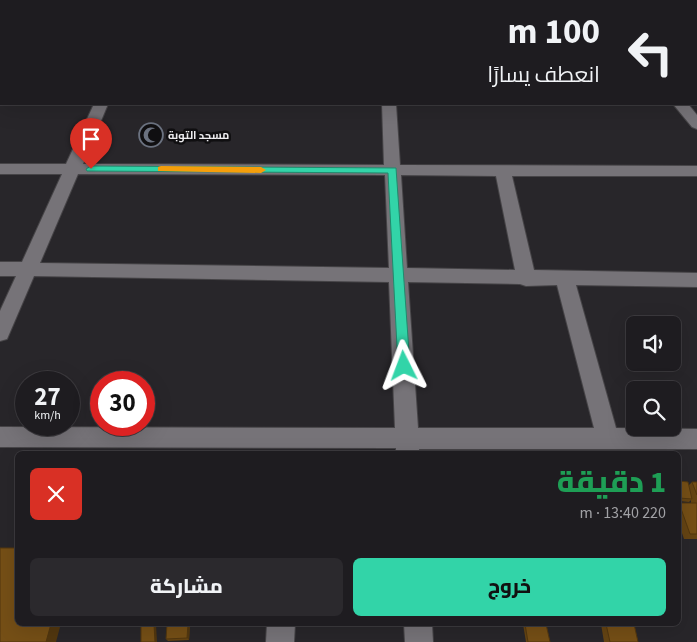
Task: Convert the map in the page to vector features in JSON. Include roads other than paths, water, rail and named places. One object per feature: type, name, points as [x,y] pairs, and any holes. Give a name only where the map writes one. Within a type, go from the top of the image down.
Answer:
[{"type":"street","points":[[0,333],[101,105]]},
{"type":"street","points":[[389,105],[408,446]]},
{"type":"street","points":[[681,105],[697,124]]},
{"type":"street","points":[[0,169],[697,171]]},
{"type":"street","points":[[503,171],[526,279]]},
{"type":"street","points":[[0,269],[399,277],[697,280]]},
{"type":"street","points":[[565,279],[608,439]]},
{"type":"street","points":[[0,437],[294,446],[408,446],[608,439],[697,440]]},
{"type":"street","points":[[280,642],[281,626]]},
{"type":"street","points":[[418,626],[418,642]]},
{"type":"place","name":"مسجد التوبة","points":[[151,135]]}]
